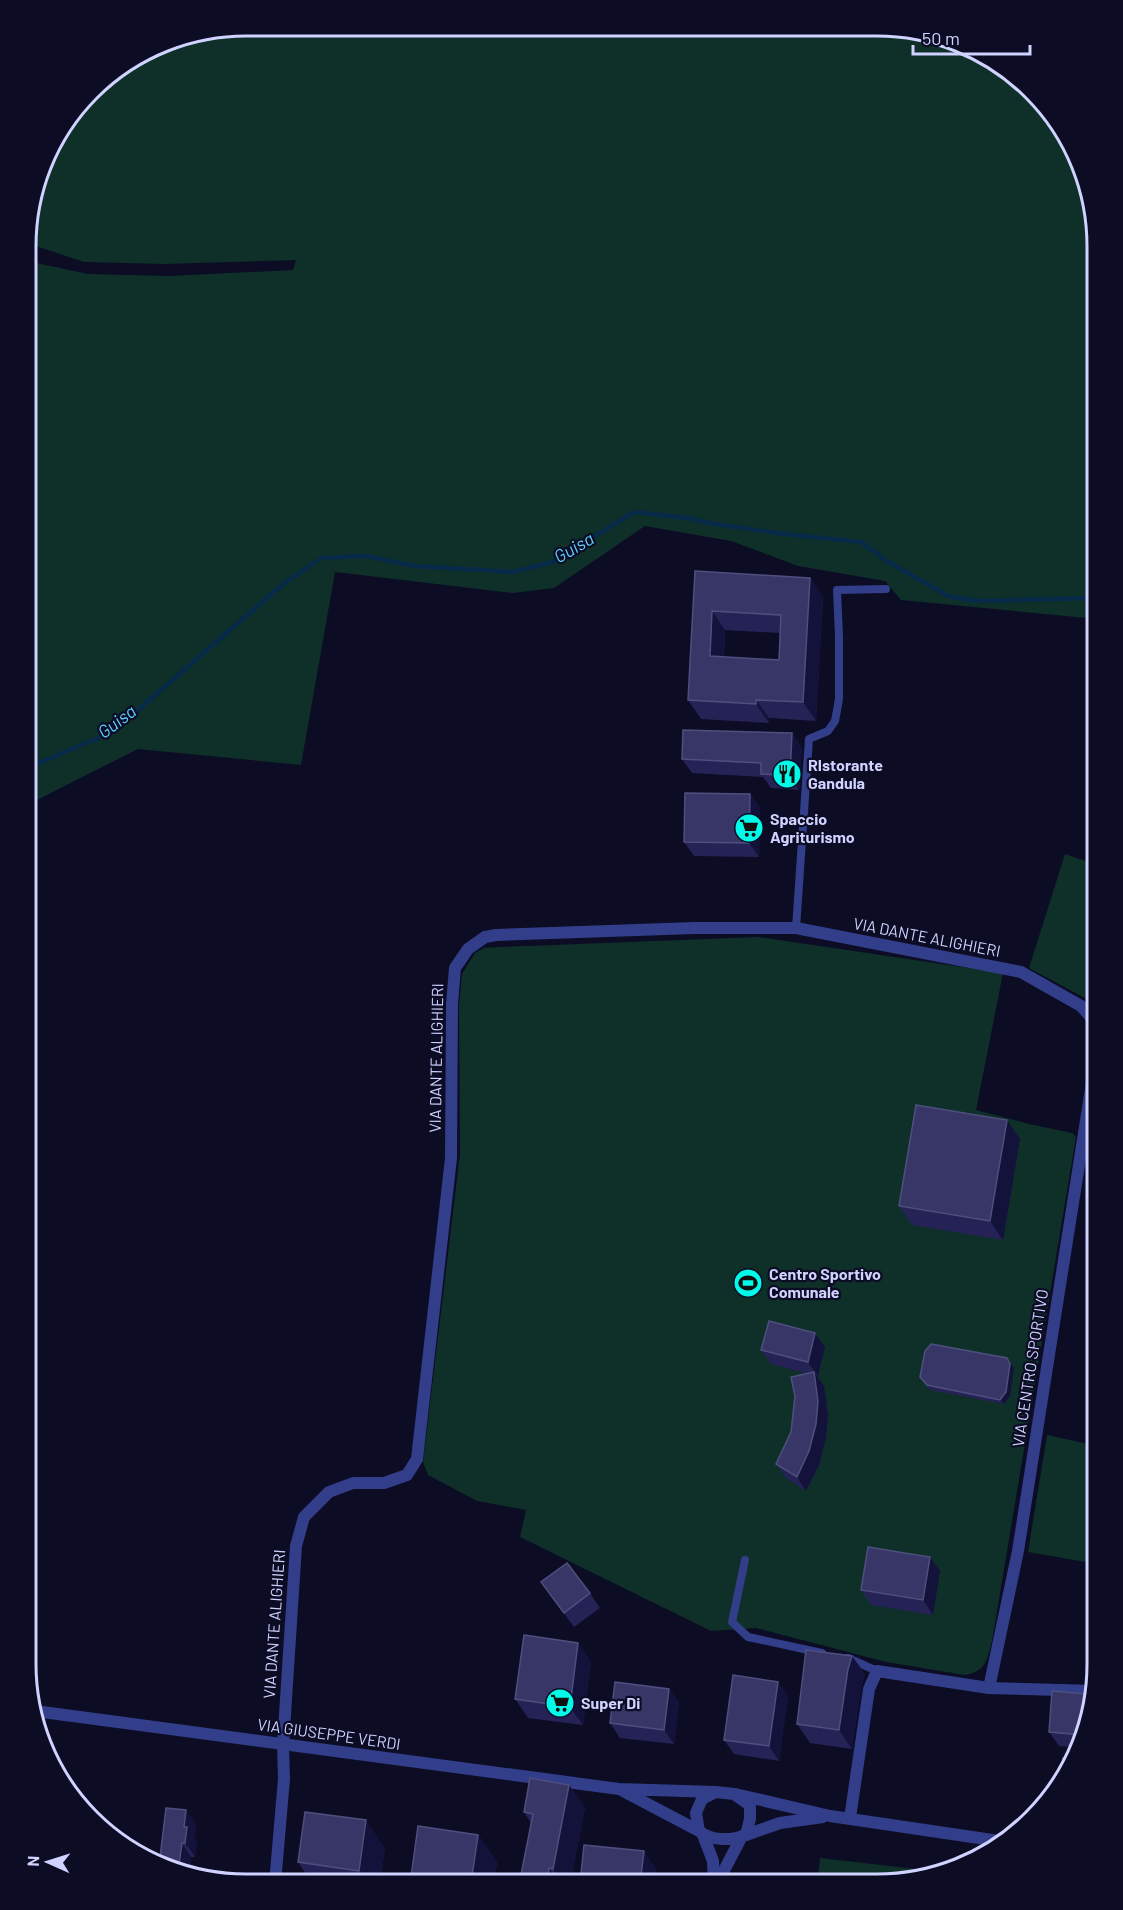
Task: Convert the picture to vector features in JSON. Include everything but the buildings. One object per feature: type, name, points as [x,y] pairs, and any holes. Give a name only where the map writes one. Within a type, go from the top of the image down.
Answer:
[{"type":"street","name":"VIA DANTE ALIGHIERI","points":[[276,1874],[284,1779],[283,1745],[296,1546],[304,1517],[329,1492],[353,1483],[384,1484],[407,1475],[417,1459],[451,1158],[452,1004],[455,968],[468,949],[485,937],[496,935],[694,928],[796,928],[1021,972],[1081,1006],[1087,1013]]},
{"type":"street","name":"VIA CENTRO SPORTIVO","points":[[989,1688],[1018,1551],[1087,1114]]},
{"type":"street","points":[[850,1818],[869,1689],[878,1671],[989,1688],[1085,1691]]},
{"type":"street","name":"VIA GIUSEPPE VERDI","points":[[42,1712],[619,1789],[716,1792]]},
{"type":"street","name":"VIA GIUSEPPE VERDI","points":[[619,1789],[701,1833]]},
{"type":"street","points":[[715,1874],[713,1861],[701,1833],[696,1812],[702,1799],[716,1792],[830,1815],[989,1842]]},
{"type":"street","points":[[722,1874],[744,1836],[750,1819],[750,1805],[734,1794]]},
{"type":"street","points":[[701,1833],[723,1839],[734,1839],[780,1823],[830,1815]]},
{"type":"lane","points":[[796,928],[809,739],[828,731],[835,721],[839,699],[837,590],[886,589]]},
{"type":"lane","points":[[745,1560],[732,1622],[748,1637],[830,1654]]},
{"type":"lane","points":[[840,1656],[878,1671]]},
{"type":"green space","points":[[232,36],[891,36],[944,47],[994,71],[1035,108],[1059,141],[1080,192],[1087,232],[1087,618],[901,600],[885,581],[798,566],[731,541],[645,526],[554,588],[513,593],[335,572],[301,765],[138,749],[36,800],[36,263],[88,274],[169,276],[293,270],[296,260],[165,264],[84,262],[36,246],[43,192],[58,153],[79,118],[118,79],[153,58],[192,43]]},
{"type":"green space","points":[[1065,854],[1087,862],[1087,999],[1029,968]]},
{"type":"green space","name":"Centro Sportivo Comunale","points":[[758,937],[1003,973],[976,1110],[1072,1133],[1076,1137],[992,1641],[982,1667],[978,1671],[965,1675],[886,1662],[756,1628],[711,1631],[520,1537],[526,1510],[477,1501],[428,1475],[423,1462],[460,1154],[459,1006],[462,974],[475,953],[484,948],[500,947]]},
{"type":"green space","points":[[1047,1435],[1087,1444],[1087,1562],[1028,1552]]},
{"type":"green space","points":[[820,1858],[920,1869],[891,1874],[818,1874]]},
{"type":"waterway","name":"Guisa","points":[[36,764],[103,736],[138,710],[282,585],[321,558],[367,556],[414,566],[513,572],[553,562],[634,512],[688,518],[784,534],[861,542],[887,561],[948,596],[976,601],[1087,598]]},
{"type":"place","name":"RIstorante Gandula","points":[[787,774]]},
{"type":"place","name":"Spaccio Agriturismo","points":[[749,828]]},
{"type":"place","name":"Centro Sportivo Comunale","points":[[748,1283]]},
{"type":"place","name":"Super Di","points":[[560,1703]]}]
